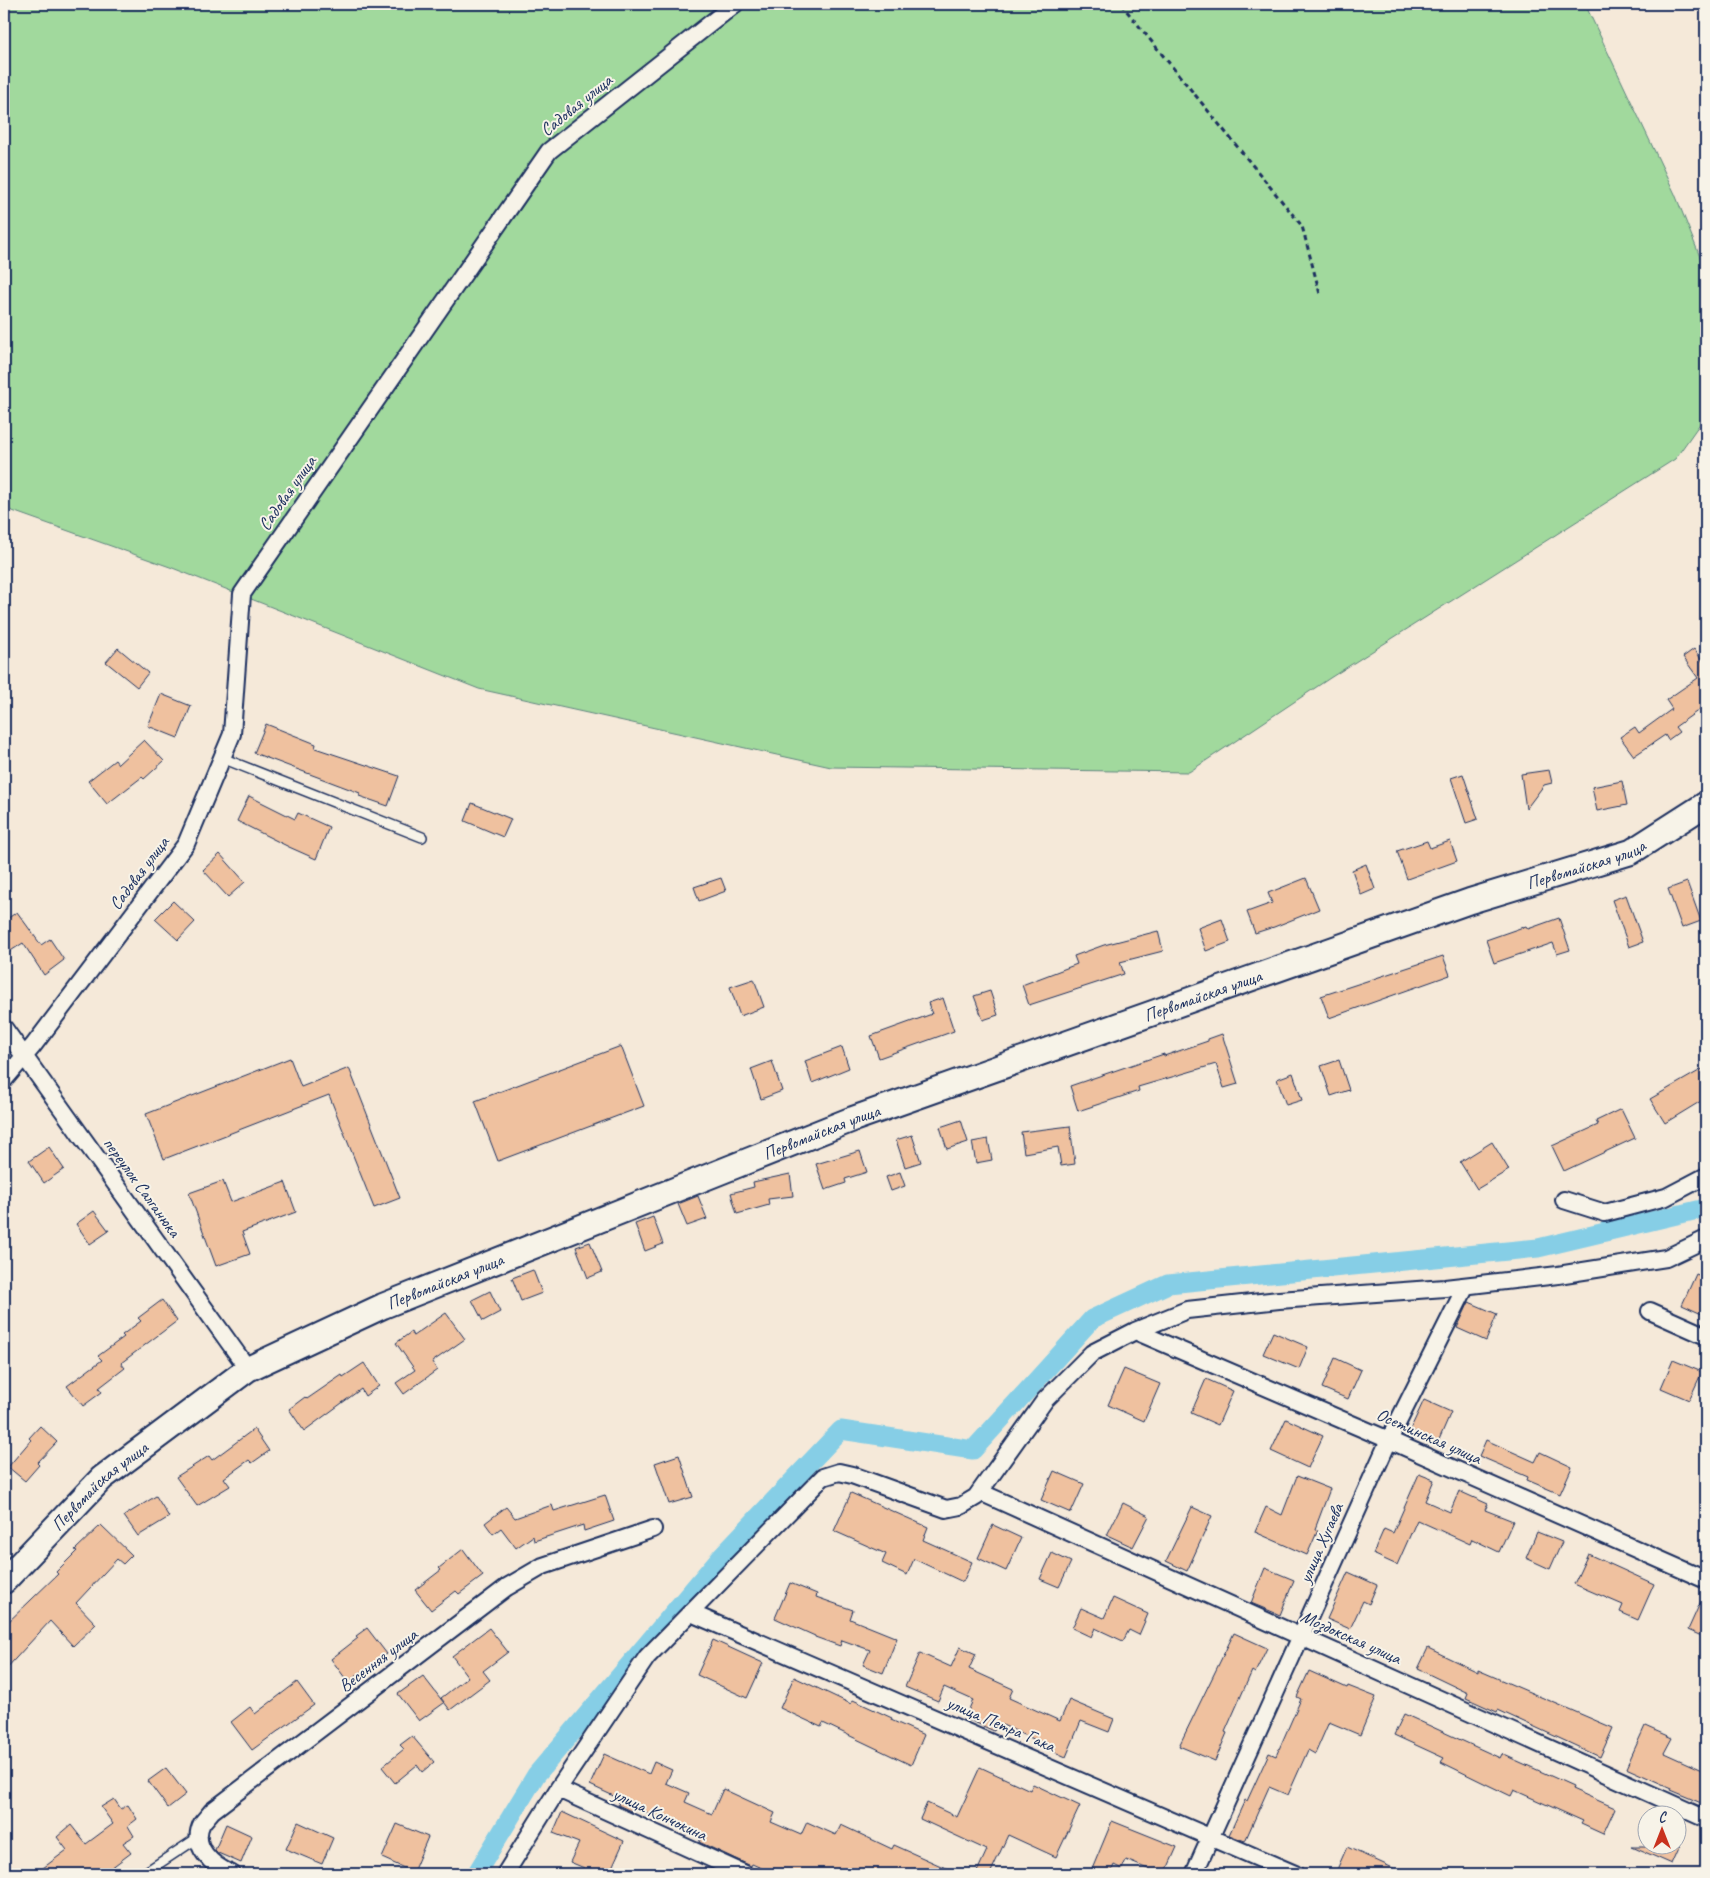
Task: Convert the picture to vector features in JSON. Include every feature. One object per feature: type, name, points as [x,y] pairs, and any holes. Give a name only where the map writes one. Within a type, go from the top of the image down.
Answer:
[{"type":"main road","name":"Первомайская улица","points":[[4,1581],[102,1478],[248,1369],[383,1306],[853,1119],[1470,901],[1631,852],[1706,804]]},
{"type":"street","name":"Садовая улица","points":[[4,1080],[24,1057],[186,844],[232,734],[242,594],[549,151],[735,4]]},
{"type":"street","name":"переулок Салганюка","points":[[4,1028],[248,1369]]},
{"type":"street","points":[[1564,1200],[1605,1213],[1666,1197],[1706,1176]]},
{"type":"street","points":[[505,1874],[558,1789],[647,1657],[823,1476],[839,1472],[852,1474],[946,1509],[961,1506],[976,1497],[1045,1400],[1092,1353],[1135,1331],[1187,1310],[1280,1300],[1466,1286],[1558,1275],[1666,1258],[1706,1238]]},
{"type":"street","name":"улица Хугаева","points":[[1194,1874],[1389,1440],[1466,1286]]},
{"type":"street","points":[[1650,1311],[1706,1336]]},
{"type":"street","name":"Осетинская улица","points":[[1135,1331],[1389,1440],[1706,1580]]},
{"type":"street","name":"Моздокская улица","points":[[980,1492],[1706,1819]]},
{"type":"street","name":"Весенняя улица","points":[[199,1837],[202,1824],[212,1811],[507,1587],[543,1566],[653,1529]]},
{"type":"street","name":"улица Петра Гака","points":[[691,1613],[1295,1874]]},
{"type":"street","name":"улица Кончокина","points":[[558,1789],[745,1874]]},
{"type":"street","points":[[199,1837],[201,1849],[209,1860],[222,1870],[232,1874]]},
{"type":"lane","points":[[222,758],[422,837]]},
{"type":"lane","points":[[143,1874],[199,1837]]},
{"type":"path","points":[[1120,4],[1302,226],[1320,294]]},
{"type":"green space","points":[[4,4],[1585,4],[1675,194],[1706,272],[1706,415],[1675,459],[1330,678],[1189,772],[831,767],[479,689],[170,567],[4,508]]},
{"type":"building","points":[[118,648],[148,673],[137,687],[106,662]]},
{"type":"building","points":[[1694,649],[1706,666],[1706,705],[1675,727],[1679,732],[1668,740],[1665,735],[1634,756],[1620,737],[1635,727],[1639,733],[1672,709],[1666,700],[1698,678],[1683,657]]},
{"type":"building","points":[[161,694],[191,706],[178,738],[148,726]]},
{"type":"building","points":[[266,724],[316,744],[315,748],[399,776],[388,806],[359,796],[360,793],[254,753]]},
{"type":"building","points":[[144,740],[164,761],[144,779],[142,777],[107,804],[88,781],[115,760],[118,764]]},
{"type":"building","points":[[1549,770],[1552,783],[1544,785],[1526,809],[1521,774]]},
{"type":"building","points":[[1463,774],[1478,819],[1466,823],[1451,778]]},
{"type":"building","points":[[1622,781],[1627,805],[1597,811],[1592,787]]},
{"type":"building","points":[[249,796],[295,819],[298,813],[329,827],[316,859],[237,821]]},
{"type":"building","points":[[472,803],[511,819],[503,837],[465,821]]},
{"type":"building","points":[[1427,841],[1430,848],[1450,841],[1457,861],[1407,879],[1397,851]]},
{"type":"building","points":[[220,854],[245,882],[228,897],[203,870]]},
{"type":"building","points":[[1366,864],[1375,889],[1361,895],[1352,870]]},
{"type":"building","points":[[721,878],[726,891],[699,901],[694,887]]},
{"type":"building","points":[[1306,878],[1319,909],[1255,933],[1247,912],[1272,903],[1268,893]]},
{"type":"building","points":[[1687,882],[1701,921],[1682,928],[1668,889]]},
{"type":"building","points":[[1626,895],[1643,942],[1629,947],[1612,900]]},
{"type":"building","points":[[173,901],[195,922],[178,940],[155,919]]},
{"type":"building","points":[[17,912],[41,945],[50,939],[64,960],[44,975],[23,943],[9,952],[4,945],[4,921]]},
{"type":"building","points":[[1559,918],[1570,950],[1557,954],[1553,943],[1494,963],[1486,940],[1526,926],[1528,929]]},
{"type":"building","points":[[1222,919],[1230,942],[1206,951],[1198,928]]},
{"type":"building","points":[[1158,931],[1163,951],[1120,962],[1124,974],[1029,1005],[1022,985],[1077,964],[1074,956],[1104,945]]},
{"type":"building","points":[[1443,956],[1450,975],[1329,1018],[1321,996]]},
{"type":"building","points":[[754,979],[764,1007],[740,1016],[730,987]]},
{"type":"building","points":[[990,991],[998,1015],[983,1020],[974,996]]},
{"type":"building","points":[[943,998],[954,1031],[879,1058],[871,1036],[932,1014],[928,1003]]},
{"type":"building","points":[[1222,1034],[1238,1084],[1224,1088],[1216,1064],[1138,1087],[1139,1091],[1078,1111],[1070,1086],[1208,1041],[1208,1039]]},
{"type":"building","points":[[621,1046],[644,1106],[498,1161],[475,1101]]},
{"type":"building","points":[[842,1047],[849,1068],[812,1083],[805,1061]]},
{"type":"building","points":[[290,1058],[301,1087],[349,1068],[400,1198],[374,1208],[329,1095],[164,1159],[146,1114]]},
{"type":"building","points":[[1339,1060],[1349,1090],[1331,1096],[1321,1066]]},
{"type":"building","points":[[772,1061],[782,1091],[761,1099],[751,1069]]},
{"type":"building","points":[[1706,1067],[1706,1098],[1665,1123],[1650,1099]]},
{"type":"building","points":[[1293,1073],[1302,1100],[1286,1105],[1277,1079]]},
{"type":"building","points":[[1621,1109],[1635,1138],[1564,1171],[1552,1146],[1598,1125],[1596,1121]]},
{"type":"building","points":[[961,1120],[968,1142],[947,1149],[940,1127]]},
{"type":"building","points":[[1070,1126],[1075,1164],[1061,1166],[1058,1147],[1024,1153],[1021,1132]]},
{"type":"building","points":[[912,1135],[921,1162],[905,1167],[896,1140]]},
{"type":"building","points":[[988,1139],[992,1160],[976,1163],[972,1142]]},
{"type":"building","points":[[1492,1142],[1509,1170],[1477,1189],[1460,1162]]},
{"type":"building","points":[[49,1147],[64,1169],[44,1183],[29,1161]]},
{"type":"building","points":[[860,1151],[867,1172],[845,1179],[846,1183],[825,1190],[816,1164]]},
{"type":"building","points":[[900,1172],[905,1186],[891,1191],[886,1177]]},
{"type":"building","points":[[790,1174],[793,1196],[768,1199],[769,1205],[737,1214],[731,1193],[754,1187],[753,1182]]},
{"type":"building","points":[[223,1181],[231,1202],[285,1182],[296,1212],[242,1232],[250,1254],[216,1266],[189,1193]]},
{"type":"building","points":[[698,1196],[707,1219],[687,1226],[678,1204]]},
{"type":"building","points":[[94,1211],[109,1231],[90,1244],[76,1224]]},
{"type":"building","points":[[653,1217],[663,1244],[645,1251],[635,1224]]},
{"type":"building","points":[[590,1242],[602,1272],[588,1278],[576,1247]]},
{"type":"building","points":[[533,1270],[542,1293],[521,1301],[512,1278]]},
{"type":"building","points":[[1696,1274],[1706,1278],[1706,1316],[1682,1305]]},
{"type":"building","points":[[490,1291],[500,1312],[483,1321],[472,1300]]},
{"type":"building","points":[[162,1300],[177,1321],[121,1363],[125,1368],[99,1388],[102,1392],[83,1406],[67,1386],[102,1360],[98,1356],[124,1337],[122,1335],[141,1321],[138,1318]]},
{"type":"building","points":[[1469,1302],[1497,1314],[1486,1341],[1457,1328]]},
{"type":"building","points":[[446,1313],[465,1339],[432,1362],[437,1370],[404,1394],[396,1383],[415,1370],[396,1343],[411,1332],[413,1336]]},
{"type":"building","points":[[1273,1332],[1308,1347],[1299,1369],[1263,1354]]},
{"type":"building","points":[[1335,1358],[1361,1370],[1348,1399],[1322,1388]]},
{"type":"building","points":[[1673,1360],[1702,1372],[1689,1400],[1661,1388]]},
{"type":"building","points":[[364,1363],[379,1386],[365,1396],[361,1389],[304,1431],[289,1409],[305,1397],[307,1399],[342,1375],[343,1377]]},
{"type":"building","points":[[1124,1369],[1160,1384],[1144,1421],[1108,1405]]},
{"type":"building","points":[[1206,1379],[1233,1391],[1218,1425],[1191,1413]]},
{"type":"building","points":[[1424,1400],[1451,1412],[1438,1442],[1410,1430]]},
{"type":"building","points":[[1286,1419],[1323,1436],[1308,1468],[1271,1451]]},
{"type":"building","points":[[40,1426],[57,1442],[37,1463],[39,1465],[25,1481],[8,1467],[31,1440],[29,1438]]},
{"type":"building","points":[[254,1429],[269,1451],[252,1463],[249,1460],[224,1478],[230,1486],[197,1506],[176,1477],[209,1456],[212,1460]]},
{"type":"building","points":[[1486,1440],[1535,1462],[1540,1452],[1572,1467],[1560,1494],[1527,1480],[1528,1477],[1479,1456]]},
{"type":"building","points":[[679,1455],[693,1497],[669,1504],[655,1463]]},
{"type":"building","points":[[1054,1471],[1084,1484],[1071,1513],[1041,1500]]},
{"type":"building","points":[[1419,1474],[1434,1480],[1425,1501],[1450,1512],[1459,1491],[1488,1504],[1485,1510],[1513,1521],[1499,1552],[1472,1539],[1470,1544],[1417,1520],[1397,1565],[1373,1554],[1384,1529],[1393,1533]]},
{"type":"building","points":[[1297,1476],[1330,1489],[1315,1529],[1318,1530],[1307,1555],[1255,1532],[1266,1507],[1282,1515]]},
{"type":"building","points":[[851,1493],[928,1527],[923,1540],[972,1562],[963,1582],[914,1559],[907,1575],[882,1563],[886,1554],[834,1531]]},
{"type":"building","points":[[605,1495],[614,1521],[584,1531],[583,1525],[534,1541],[533,1536],[516,1548],[501,1528],[493,1534],[485,1523],[506,1507],[515,1518],[552,1505],[554,1511]]},
{"type":"building","points":[[156,1496],[169,1517],[138,1536],[124,1516]]},
{"type":"building","points":[[1123,1503],[1149,1516],[1133,1547],[1107,1535]]},
{"type":"building","points":[[1192,1507],[1212,1516],[1187,1571],[1166,1561]]},
{"type":"building","points":[[101,1525],[132,1555],[123,1564],[117,1559],[76,1603],[96,1624],[73,1646],[50,1621],[4,1671],[4,1626],[58,1574],[56,1572],[77,1551],[75,1550]]},
{"type":"building","points":[[993,1525],[1021,1538],[1006,1571],[978,1558]]},
{"type":"building","points":[[1537,1532],[1562,1542],[1550,1569],[1526,1558]]},
{"type":"building","points":[[463,1549],[483,1576],[459,1594],[456,1591],[431,1610],[415,1590],[441,1570],[439,1568]]},
{"type":"building","points":[[1052,1553],[1071,1562],[1059,1587],[1040,1579]]},
{"type":"building","points":[[1588,1554],[1654,1584],[1638,1620],[1620,1612],[1623,1605],[1574,1584]]},
{"type":"building","points":[[1265,1568],[1294,1580],[1280,1615],[1251,1603]]},
{"type":"building","points":[[1348,1572],[1377,1585],[1369,1604],[1363,1601],[1350,1629],[1327,1619]]},
{"type":"building","points":[[790,1583],[817,1594],[816,1597],[853,1610],[850,1619],[897,1638],[883,1673],[863,1665],[870,1650],[842,1640],[840,1646],[815,1637],[775,1618]]},
{"type":"building","points":[[1706,1590],[1706,1638],[1688,1630]]},
{"type":"building","points":[[1113,1598],[1148,1614],[1139,1635],[1129,1630],[1123,1641],[1095,1628],[1091,1637],[1072,1628],[1081,1608],[1104,1618]]},
{"type":"building","points":[[367,1628],[387,1654],[348,1682],[331,1659],[358,1638],[356,1636]]},
{"type":"building","points":[[489,1628],[508,1652],[483,1671],[490,1680],[450,1710],[441,1698],[468,1677],[452,1656]]},
{"type":"building","points":[[1234,1633],[1267,1648],[1255,1673],[1252,1671],[1225,1732],[1227,1733],[1215,1761],[1179,1746]]},
{"type":"building","points":[[713,1640],[763,1663],[747,1698],[697,1675]]},
{"type":"building","points":[[960,1647],[976,1654],[969,1669],[1013,1689],[1009,1698],[1060,1721],[1069,1700],[1114,1719],[1109,1732],[1081,1721],[1066,1757],[1048,1749],[1049,1746],[998,1723],[994,1731],[965,1718],[973,1700],[944,1687],[938,1701],[905,1687],[920,1653],[951,1667]]},
{"type":"building","points":[[1428,1648],[1478,1672],[1478,1670],[1613,1728],[1600,1757],[1498,1710],[1497,1712],[1466,1698],[1468,1693],[1418,1669]]},
{"type":"building","points":[[1309,1671],[1347,1688],[1348,1686],[1376,1697],[1360,1735],[1329,1722],[1315,1754],[1308,1750],[1288,1795],[1269,1787],[1245,1841],[1229,1835],[1269,1753],[1276,1756],[1301,1699],[1297,1697]]},
{"type":"building","points":[[423,1676],[444,1703],[419,1721],[398,1694]]},
{"type":"building","points":[[794,1677],[851,1704],[853,1700],[924,1735],[911,1765],[823,1723],[821,1727],[780,1708]]},
{"type":"building","points":[[297,1682],[314,1705],[252,1750],[231,1722],[250,1707],[255,1714]]},
{"type":"building","points":[[1404,1714],[1500,1758],[1502,1754],[1573,1786],[1572,1789],[1615,1808],[1603,1834],[1581,1824],[1583,1821],[1514,1790],[1511,1796],[1441,1762],[1444,1758],[1394,1735]]},
{"type":"building","points":[[1645,1726],[1672,1738],[1664,1753],[1706,1772],[1706,1805],[1626,1768]]},
{"type":"building","points":[[412,1736],[434,1762],[422,1772],[417,1765],[395,1783],[382,1767],[404,1749],[400,1745]]},
{"type":"building","points":[[604,1754],[649,1774],[654,1762],[672,1770],[666,1783],[689,1793],[685,1802],[712,1814],[723,1789],[775,1813],[771,1822],[801,1835],[807,1822],[836,1835],[841,1825],[892,1849],[894,1845],[959,1874],[775,1874],[752,1864],[751,1866],[699,1842],[701,1838],[633,1806],[631,1811],[618,1805],[620,1799],[590,1785]]},
{"type":"building","points":[[980,1767],[1030,1790],[1033,1784],[1080,1806],[1056,1857],[1008,1835],[990,1874],[976,1874],[987,1850],[920,1819],[927,1803],[957,1817]]},
{"type":"building","points":[[166,1768],[186,1794],[168,1808],[148,1781]]},
{"type":"building","points":[[114,1799],[121,1809],[128,1805],[137,1819],[128,1826],[134,1836],[123,1843],[131,1853],[103,1874],[35,1874],[67,1850],[57,1837],[71,1825],[86,1844],[113,1824],[101,1807]]},
{"type":"building","points":[[562,1812],[624,1841],[609,1874],[588,1874],[589,1870],[570,1862],[579,1843],[553,1833]]},
{"type":"building","points":[[1112,1821],[1177,1847],[1165,1874],[1160,1874],[1126,1860],[1122,1869],[1114,1865],[1110,1874],[1090,1874]]},
{"type":"building","points":[[298,1822],[333,1838],[322,1864],[286,1849]]},
{"type":"building","points":[[226,1824],[252,1836],[241,1863],[215,1850]]},
{"type":"building","points":[[397,1824],[428,1837],[413,1872],[382,1858]]},
{"type":"building","points":[[1347,1847],[1406,1874],[1335,1874]]},
{"type":"building","points":[[1654,1856],[1676,1856],[1672,1864]]},
{"type":"waterway","points":[[476,1874],[536,1775],[723,1554],[841,1430],[973,1450],[1092,1319],[1168,1284],[1538,1248],[1706,1208]]}]
